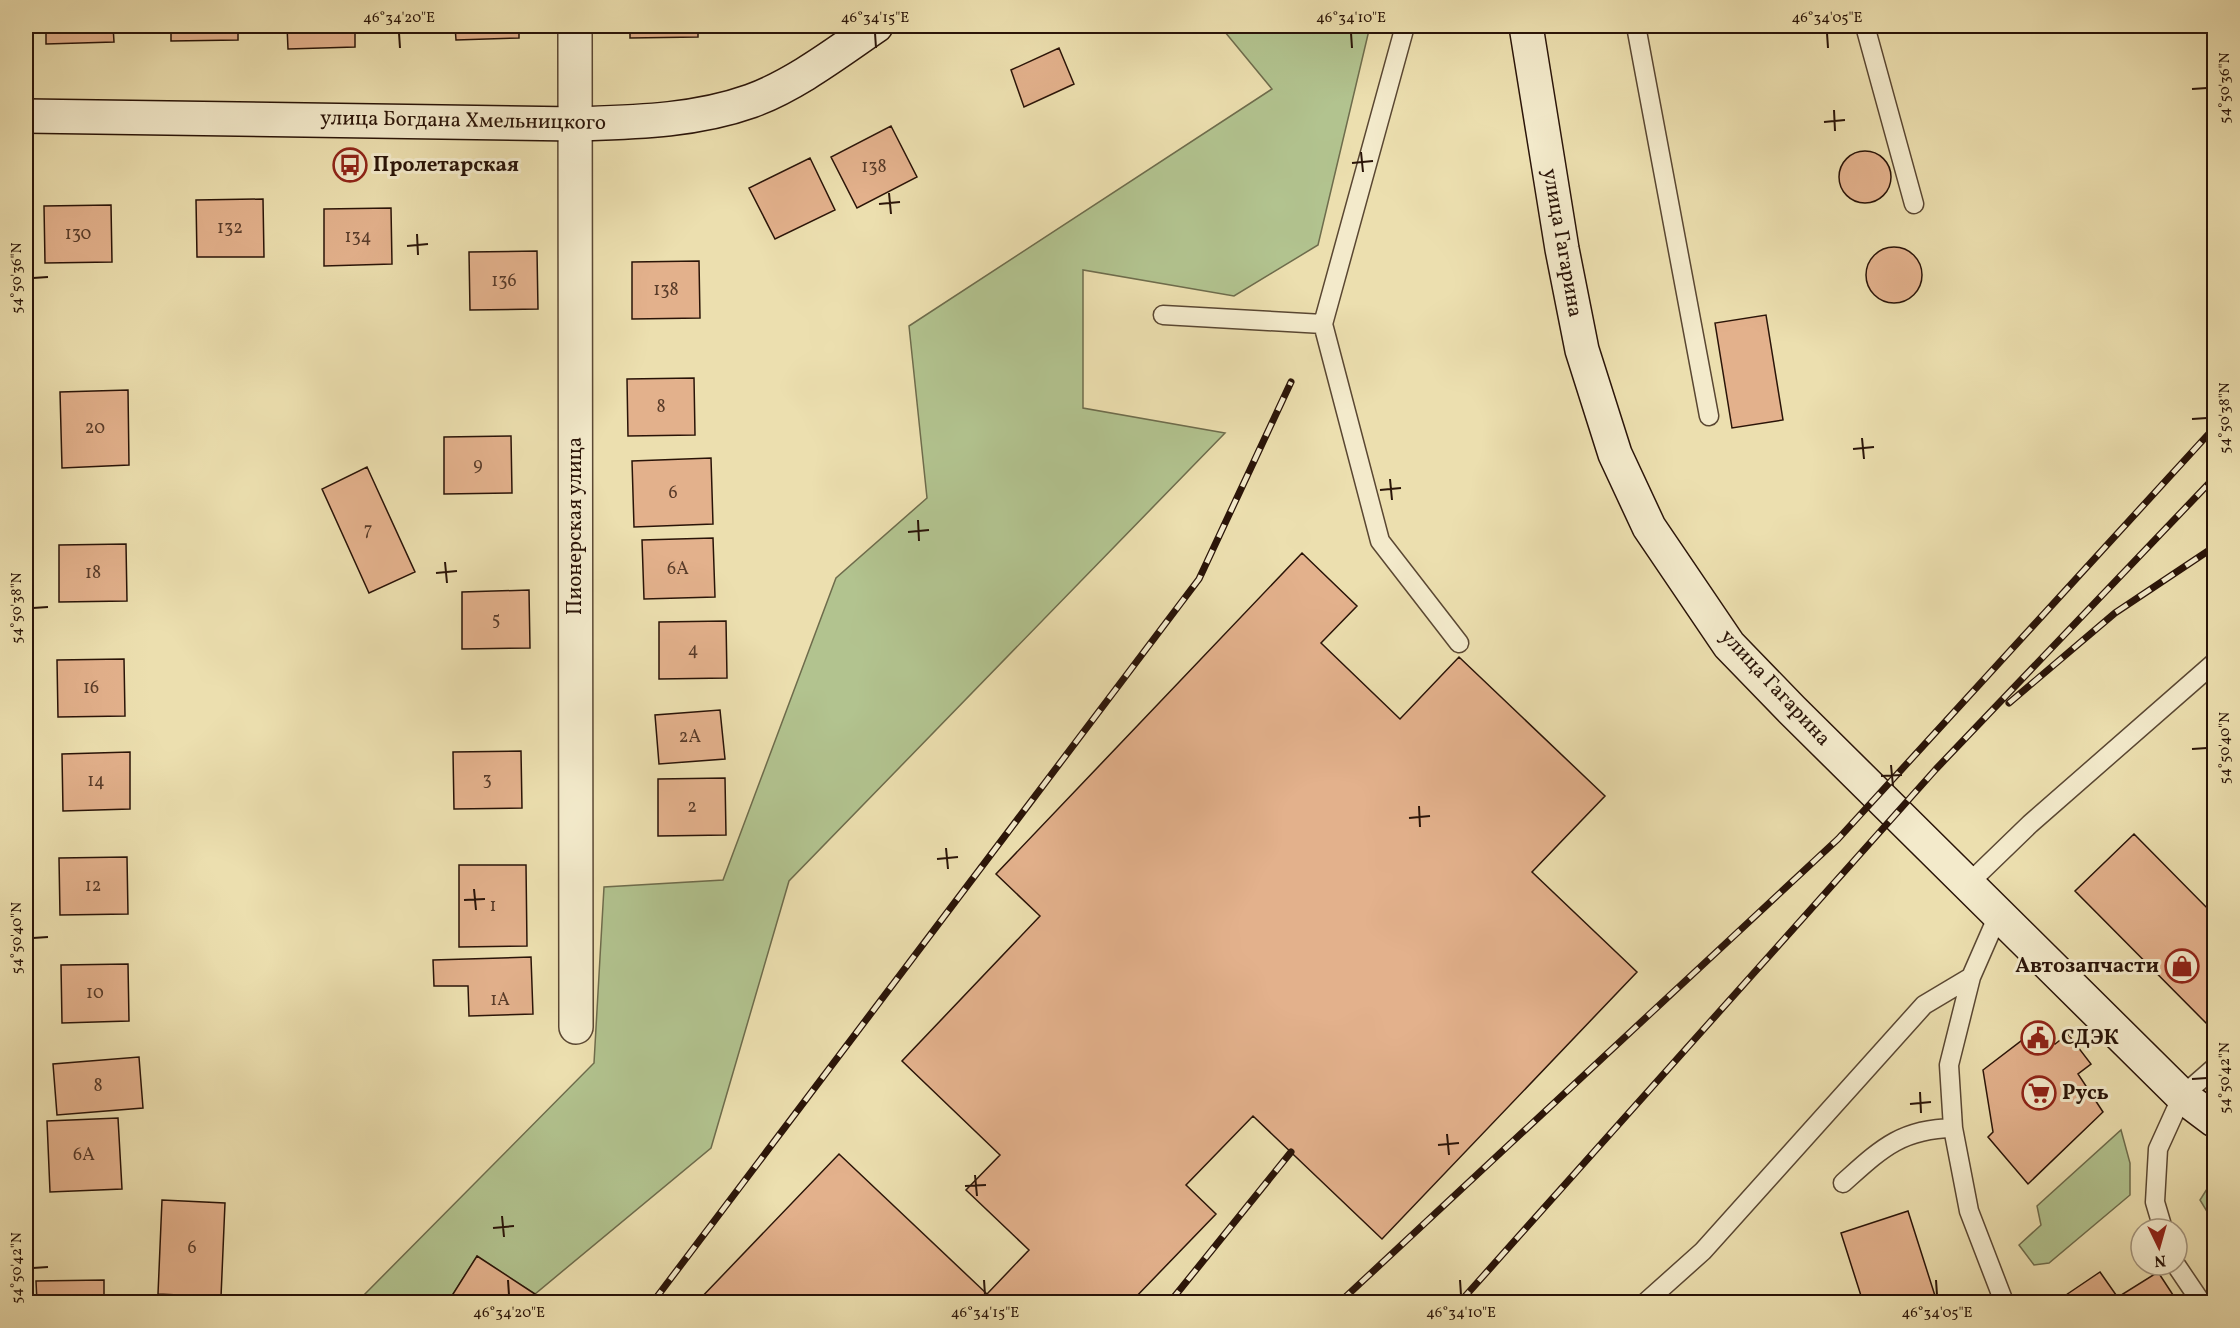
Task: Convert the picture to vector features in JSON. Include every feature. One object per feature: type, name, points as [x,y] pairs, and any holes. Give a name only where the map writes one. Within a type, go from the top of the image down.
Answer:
[{"type":"main road","name":"Пионерская улица","points":[[575,26],[576,1027]]},
{"type":"main road","name":"улица Богдана Хмельницкого","points":[[26,116],[576,124],[647,122],[690,116],[752,100],[820,64],[876,26]]},
{"type":"main road","name":"улица Гагарина","points":[[1526,26],[1562,249],[1582,350],[1615,454],[1649,527],[1730,645],[1792,710],[2182,1096],[2214,1120]]},
{"type":"lane","points":[[1405,26],[1323,324],[1380,541],[1459,643]]},
{"type":"lane","points":[[1636,26],[1709,416]]},
{"type":"lane","points":[[1865,26],[1914,204]]},
{"type":"lane","points":[[1163,315],[1323,324]]},
{"type":"lane","points":[[1969,883],[2030,824],[2214,663]]},
{"type":"lane","points":[[1999,913],[1971,977],[1949,1065],[1953,1128],[1969,1211],[2004,1302]]},
{"type":"lane","points":[[1646,1302],[1703,1251],[1924,1005],[1971,977]]},
{"type":"lane","points":[[2159,1217],[2155,1202],[2158,1149],[2182,1096],[2214,1068]]},
{"type":"lane","points":[[1843,1183],[1882,1148],[1908,1134],[1953,1128]]},
{"type":"lane","points":[[2184,1277],[2201,1302]]},
{"type":"green space","points":[[1220,26],[1370,26],[1318,245],[1234,296],[1083,270],[1083,408],[1225,433],[789,881],[711,1148],[535,1294],[477,1256],[448,1302],[357,1302],[594,1063],[604,887],[723,880],[836,578],[927,498],[909,326],[1272,89]]},
{"type":"green space","points":[[2121,1130],[2130,1163],[2130,1195],[2049,1263],[2034,1265],[2019,1245],[2041,1225],[2037,1206]]},
{"type":"green space","points":[[2207,1189],[2214,1195],[2214,1223],[2200,1200]]},
{"type":"building","points":[[46,26],[113,26],[114,42],[46,44]]},
{"type":"building","points":[[171,26],[238,26],[238,40],[171,41]]},
{"type":"building","points":[[287,26],[355,26],[355,47],[288,49]]},
{"type":"building","points":[[455,26],[519,26],[519,38],[456,40]]},
{"type":"building","points":[[630,26],[698,26],[698,37],[630,38]]},
{"type":"building","points":[[1059,48],[1074,84],[1024,107],[1011,70]]},
{"type":"building","points":[[891,126],[917,177],[857,208],[831,157]]},
{"type":"building","points":[[1865,151],[1875,153],[1883,159],[1889,167],[1891,177],[1889,187],[1883,195],[1875,201],[1865,203],[1855,201],[1847,195],[1841,187],[1839,177],[1841,167],[1847,159],[1855,153]]},
{"type":"building","points":[[810,158],[835,210],[775,239],[749,188]]},
{"type":"building","points":[[263,199],[264,257],[197,257],[196,200]]},
{"type":"building","points":[[111,205],[112,262],[45,263],[44,206]]},
{"type":"building","points":[[391,208],[392,264],[324,266],[324,209]]},
{"type":"building","points":[[1894,247],[1905,249],[1914,255],[1920,264],[1922,275],[1920,286],[1914,295],[1905,301],[1894,303],[1883,301],[1874,295],[1868,286],[1866,275],[1868,264],[1874,255],[1883,249]]},
{"type":"building","points":[[537,251],[538,309],[470,310],[469,252]]},
{"type":"building","points":[[699,261],[700,318],[632,319],[632,262]]},
{"type":"building","points":[[1766,315],[1783,420],[1732,428],[1715,323]]},
{"type":"building","points":[[694,378],[695,435],[628,436],[627,379]]},
{"type":"building","points":[[128,390],[129,465],[62,468],[60,392]]},
{"type":"building","points":[[511,436],[512,493],[444,494],[444,437]]},
{"type":"building","points":[[711,458],[713,524],[634,527],[632,461]]},
{"type":"building","points":[[367,467],[415,572],[369,593],[322,489]]},
{"type":"building","points":[[713,538],[715,597],[644,599],[642,540]]},
{"type":"building","points":[[126,544],[127,601],[59,602],[59,545]]},
{"type":"building","points":[[1302,553],[1357,606],[1321,643],[1400,719],[1459,657],[1605,796],[1532,872],[1637,972],[1382,1239],[1253,1116],[1186,1185],[1216,1214],[1131,1302],[697,1302],[839,1154],[987,1294],[1029,1250],[966,1190],[1000,1155],[902,1061],[1040,916],[996,874]]},
{"type":"building","points":[[529,590],[530,648],[462,649],[462,592]]},
{"type":"building","points":[[726,621],[727,678],[659,679],[659,622]]},
{"type":"building","points":[[124,659],[125,716],[58,717],[57,660]]},
{"type":"building","points":[[720,710],[725,759],[659,764],[655,715]]},
{"type":"building","points":[[521,751],[522,808],[454,809],[453,752]]},
{"type":"building","points":[[130,752],[130,809],[63,811],[62,754]]},
{"type":"building","points":[[725,778],[726,835],[658,836],[658,779]]},
{"type":"building","name":"Автозапчасти","points":[[2134,834],[2214,915],[2214,1017],[2207,1024],[2075,891]]},
{"type":"building","points":[[127,857],[128,914],[60,915],[59,858]]},
{"type":"building","points":[[459,865],[526,865],[527,946],[459,947]]},
{"type":"building","points":[[531,957],[533,1014],[469,1016],[468,986],[434,986],[433,960]]},
{"type":"building","points":[[128,964],[129,1021],[62,1023],[61,965]]},
{"type":"building","name":"Русь","points":[[2038,1028],[2055,1044],[2068,1034],[2091,1064],[2078,1074],[2103,1112],[2028,1184],[1988,1137],[1993,1132],[1983,1070]]},
{"type":"building","points":[[139,1057],[143,1108],[57,1115],[53,1064]]},
{"type":"building","points":[[118,1118],[122,1189],[50,1192],[47,1121]]},
{"type":"building","points":[[162,1200],[225,1203],[221,1297],[158,1294]]},
{"type":"building","points":[[1908,1211],[1937,1302],[1863,1302],[1841,1233]]},
{"type":"building","points":[[477,1256],[535,1294],[530,1302],[448,1302]]},
{"type":"building","points":[[2100,1272],[2121,1302],[2063,1302],[2060,1299]]},
{"type":"building","points":[[2150,1277],[2161,1277],[2177,1301],[2121,1302],[2118,1297]]},
{"type":"building","points":[[104,1280],[104,1302],[37,1302],[36,1281]]},
{"type":"railway","points":[[653,1302],[1199,579],[1291,382]]},
{"type":"railway","points":[[1340,1302],[1838,839],[2214,428]]},
{"type":"railway","points":[[1460,1302],[1936,769],[2214,478]]},
{"type":"railway","points":[[2009,703],[2115,613],[2214,547]]},
{"type":"railway","points":[[1170,1302],[1291,1152]]},
{"type":"place","name":"Пролетарская","points":[[350,165]]},
{"type":"place","name":"Автозапчасти","points":[[2182,966]]},
{"type":"place","name":"СДЭК","points":[[2038,1038]]},
{"type":"place","name":"Русь","points":[[2039,1093]]}]
